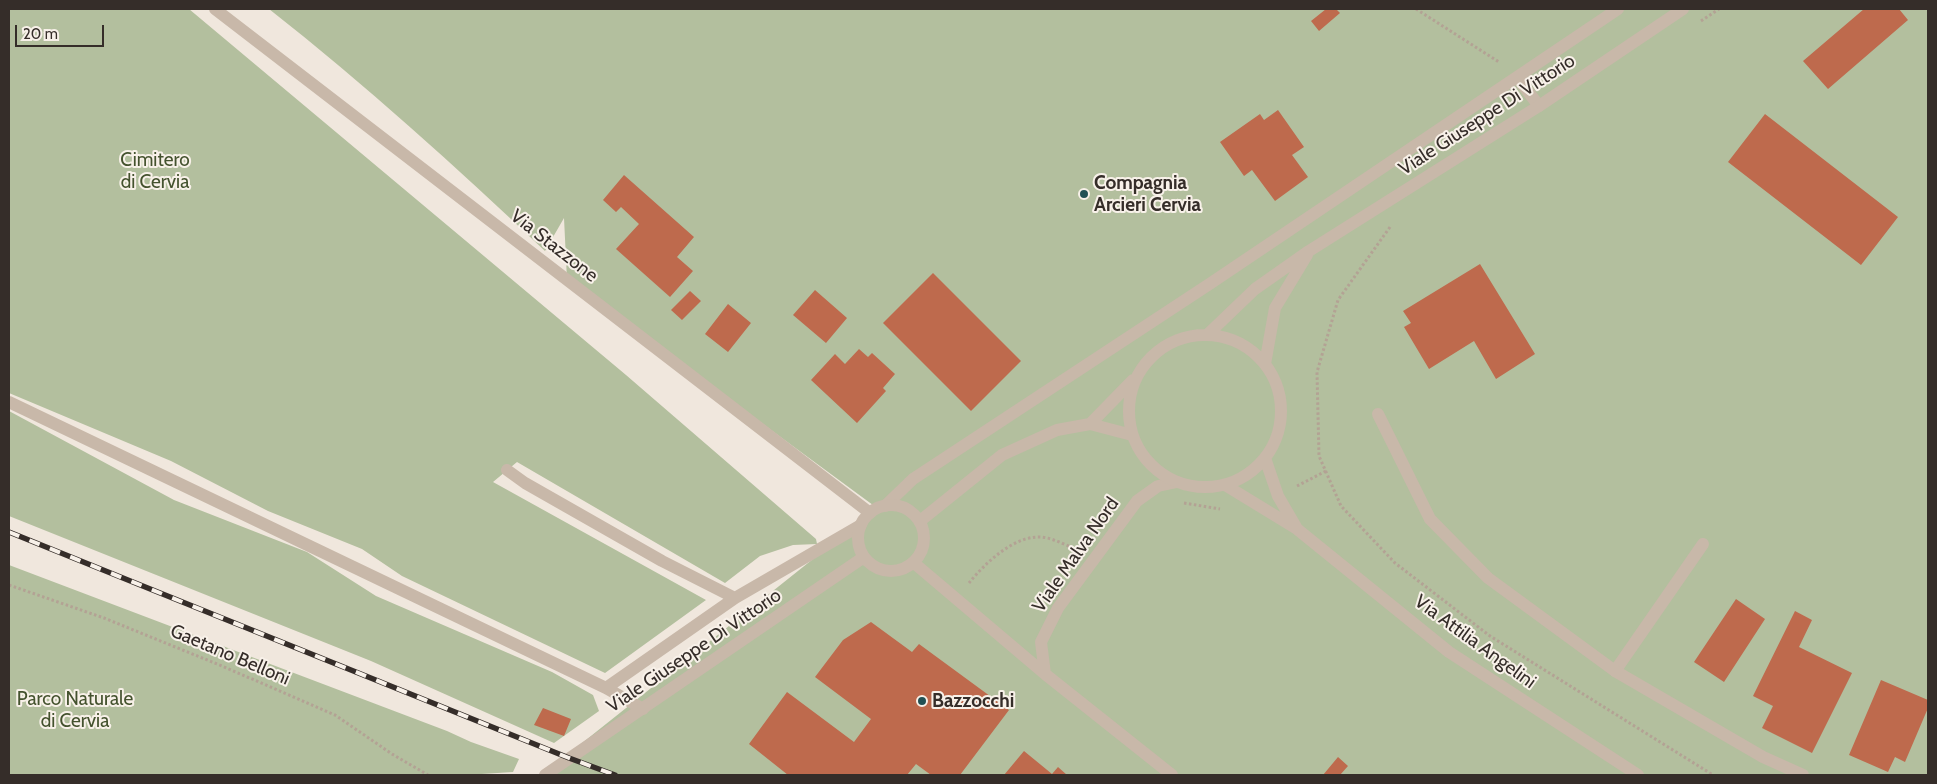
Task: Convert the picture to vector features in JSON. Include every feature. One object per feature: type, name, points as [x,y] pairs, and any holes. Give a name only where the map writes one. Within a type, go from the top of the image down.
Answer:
[{"type":"street","name":"Via Stazzone","points":[[214,9],[870,513]]},
{"type":"street","points":[[885,506],[913,478],[1211,283],[1618,9]]},
{"type":"street","name":"Viale Giuseppe Di Vittorio","points":[[1208,335],[1255,289],[1309,251],[1539,106],[1683,9]]},
{"type":"street","points":[[1517,77],[1539,106]]},
{"type":"street","name":"Viale Giuseppe Di Vittorio","points":[[1265,364],[1275,308],[1309,251]]},
{"type":"street","points":[[1090,424],[1137,376],[1149,359],[1166,345],[1186,337],[1208,335],[1229,338],[1249,349],[1265,364],[1278,386],[1282,411],[1277,436],[1265,458],[1248,475],[1225,485],[1201,487],[1177,482],[1157,471],[1142,455],[1132,435],[1129,405],[1137,376]]},
{"type":"street","points":[[9,402],[606,688],[643,709]]},
{"type":"street","points":[[1378,414],[1430,519],[1488,578],[1615,671],[1763,757],[1803,775]]},
{"type":"street","points":[[920,521],[1002,455],[1058,430],[1090,424],[1132,435]]},
{"type":"street","name":"Via Attilia Angelini","points":[[1265,458],[1278,496],[1297,529]]},
{"type":"street","points":[[507,470],[525,483],[662,561],[735,598]]},
{"type":"street","name":"Viale Malva Nord","points":[[1045,674],[1041,642],[1058,608],[1137,501],[1158,486],[1177,482]]},
{"type":"street","name":"Via Attilia Angelini","points":[[1225,485],[1297,529],[1449,652],[1638,775]]},
{"type":"street","points":[[606,688],[735,598],[860,525],[870,513],[885,506],[895,505],[905,508],[920,521],[924,532],[924,543],[920,554],[914,563],[904,569],[882,570],[872,565],[864,557],[859,547],[860,525]]},
{"type":"street","points":[[1615,671],[1703,544]]},
{"type":"street","name":"Viale Giuseppe Di Vittorio","points":[[545,775],[864,557]]},
{"type":"street","points":[[914,563],[1045,674],[1172,775]]},
{"type":"path","points":[[1416,9],[1496,60],[1517,77]]},
{"type":"path","points":[[1694,25],[1719,9]]},
{"type":"path","points":[[1394,222],[1338,300],[1318,372],[1319,456],[1341,506],[1395,563],[1490,636],[1712,775]]},
{"type":"path","points":[[1296,486],[1326,471]]},
{"type":"path","points":[[1175,502],[1229,510]]},
{"type":"path","points":[[957,599],[995,555],[1026,539],[1046,537],[1082,551]]},
{"type":"path","name":"Gaetano Belloni","points":[[9,585],[114,622],[335,715],[392,754],[428,775]]},
{"type":"green space","name":"Cimitero di Cervia","points":[[9,9],[189,9],[626,375],[816,539],[817,544],[793,545],[760,556],[725,583],[517,462],[493,482],[706,600],[605,673],[402,576],[362,549],[268,511],[171,461],[9,393]]},
{"type":"green space","points":[[269,9],[1928,9],[1928,775],[542,775],[877,508],[567,280],[564,218],[545,251],[410,127],[305,37]]},
{"type":"green space","points":[[9,411],[174,500],[307,552],[376,596],[552,672],[593,695],[599,711],[554,743],[371,661],[9,516]]},
{"type":"green space","name":"Parco Naturale di Cervia","points":[[9,565],[519,759],[513,772],[466,775],[9,775]]},
{"type":"building","points":[[1326,9],[1336,9],[1340,13],[1319,31],[1311,21]]},
{"type":"building","points":[[1864,9],[1899,9],[1908,20],[1828,89],[1803,61]]},
{"type":"building","points":[[1278,110],[1304,147],[1292,155],[1308,177],[1275,201],[1252,170],[1244,176],[1220,142],[1260,114],[1264,120]]},
{"type":"building","points":[[1765,114],[1898,217],[1861,265],[1728,162]]},
{"type":"building","points":[[624,175],[694,237],[677,257],[693,271],[670,297],[616,249],[639,224],[621,207],[616,212],[603,200]]},
{"type":"building","points":[[1480,264],[1535,354],[1496,379],[1474,341],[1429,369],[1404,327],[1411,323],[1403,311]]},
{"type":"building","points":[[933,273],[1021,361],[971,411],[883,323]]},
{"type":"building","points":[[815,290],[847,318],[826,343],[793,315]]},
{"type":"building","points":[[690,291],[701,301],[682,320],[671,310]]},
{"type":"building","points":[[728,304],[751,323],[728,352],[705,334]]},
{"type":"building","points":[[859,349],[868,357],[872,353],[895,374],[883,388],[886,391],[857,423],[811,380],[835,354],[845,364]]},
{"type":"building","points":[[1736,599],[1765,619],[1724,682],[1694,662]]},
{"type":"building","points":[[1795,611],[1812,620],[1799,647],[1852,673],[1812,753],[1762,728],[1773,706],[1753,696]]},
{"type":"building","name":"Bazzocchi","points":[[871,622],[912,652],[919,644],[1009,710],[960,775],[931,775],[916,764],[907,775],[788,775],[749,744],[787,692],[854,742],[871,719],[815,677],[843,640]]},
{"type":"building","points":[[1881,680],[1928,700],[1928,708],[1905,762],[1895,757],[1888,772],[1849,755]]},
{"type":"building","points":[[543,708],[571,719],[564,736],[534,725]]},
{"type":"building","points":[[1024,751],[1052,774],[1058,767],[1067,775],[1004,775]]},
{"type":"building","points":[[1338,757],[1348,766],[1340,775],[1323,775]]},
{"type":"railway","points":[[9,532],[615,775]]},
{"type":"place","name":"Compagnia Arcieri Cervia","points":[[1084,194]]},
{"type":"place","name":"Bazzocchi","points":[[922,701]]}]
